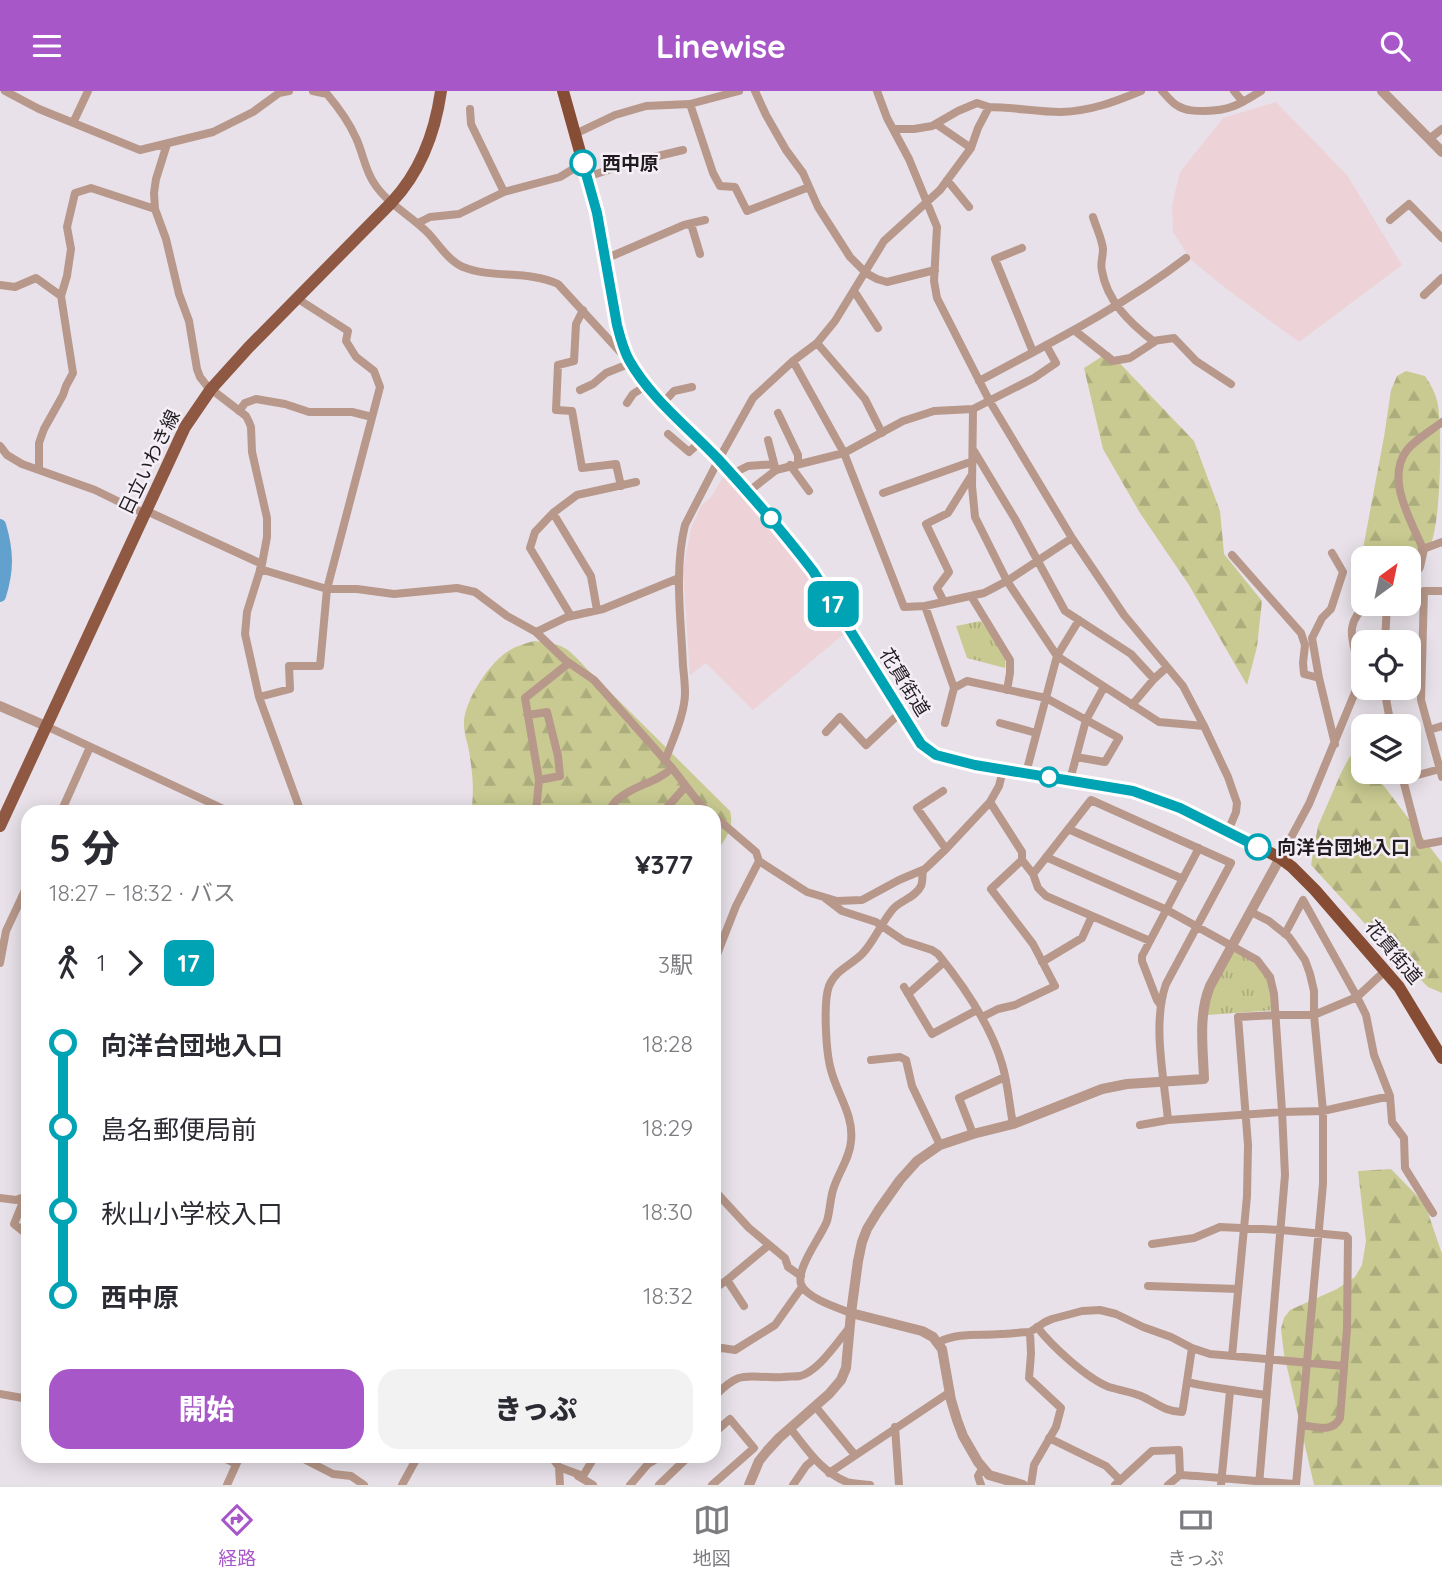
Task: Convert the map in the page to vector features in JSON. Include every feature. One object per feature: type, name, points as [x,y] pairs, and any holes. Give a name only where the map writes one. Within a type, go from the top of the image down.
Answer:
[{"type":"highway","name":"花貫街道","points":[[563,91],[597,213],[617,325],[630,361],[663,403],[748,492],[813,571],[921,744],[928,751],[956,761],[1133,791],[1180,808],[1280,859],[1315,890],[1386,970],[1413,1007],[1442,1058]]},
{"type":"main road","name":"日立いわき線","points":[[0,826],[185,427],[211,389],[248,347],[392,202],[417,168],[425,152],[437,115],[441,91]]},
{"type":"street","points":[[5,91],[39,109],[140,150],[213,132],[253,112],[279,92],[289,91]]},
{"type":"street","points":[[73,123],[88,91]]},
{"type":"street","points":[[313,91],[327,94],[339,108],[356,138],[375,186],[418,223],[457,264],[477,271],[550,281],[564,289],[630,361],[580,390]]},
{"type":"street","points":[[575,134],[615,115],[646,106],[690,104],[740,91]]},
{"type":"street","points":[[755,91],[766,115],[803,173],[818,207],[850,257],[866,273],[887,282],[935,270]]},
{"type":"street","points":[[877,91],[937,227],[934,281],[937,298],[989,400],[1072,538],[1124,615],[1183,686],[1228,777],[1237,803],[1228,831]]},
{"type":"street","points":[[893,129],[932,126],[977,103],[989,107],[1076,111],[1113,103],[1141,91]]},
{"type":"street","points":[[1162,91],[1178,106],[1190,110],[1225,110],[1261,91]]},
{"type":"street","points":[[1234,91],[1243,102]]},
{"type":"street","points":[[1382,91],[1442,152]]},
{"type":"street","points":[[690,104],[713,173],[720,186],[735,187],[747,211],[809,187]]},
{"type":"street","points":[[665,761],[685,695],[679,578],[685,525],[753,398],[817,343],[835,321],[884,241],[927,203],[971,148],[989,107]]},
{"type":"street","points":[[470,109],[471,124],[504,192]]},
{"type":"street","points":[[936,124],[971,148]]},
{"type":"street","points":[[1429,139],[1442,129]]},
{"type":"street","points":[[167,144],[156,179],[155,209],[189,321],[197,369],[200,377],[211,389],[246,416],[251,427],[252,452],[267,518],[267,537],[245,624],[247,646],[268,727],[298,805]]},
{"type":"street","points":[[587,177],[629,163],[683,150]]},
{"type":"street","points":[[418,223],[430,217],[459,214],[504,192],[559,177],[583,163]]},
{"type":"street","points":[[947,180],[969,207]]},
{"type":"street","points":[[39,470],[38,456],[44,429],[73,373],[61,296],[71,249],[67,227],[75,193],[90,188],[155,209]]},
{"type":"street","points":[[1390,220],[1409,204],[1442,238]]},
{"type":"street","points":[[1093,217],[1103,248],[1101,268],[1105,285],[1116,306],[1136,328],[1153,341],[1174,338],[1196,361],[1231,384]]},
{"type":"street","points":[[605,259],[691,223],[705,220]]},
{"type":"street","points":[[691,223],[700,254]]},
{"type":"street","points":[[1022,247],[995,260],[1033,352]]},
{"type":"street","points":[[979,381],[1116,306],[1155,282],[1186,258]]},
{"type":"street","points":[[0,285],[15,287],[36,278],[61,296]]},
{"type":"street","points":[[1424,295],[1442,278]]},
{"type":"street","points":[[854,291],[878,328]]},
{"type":"street","points":[[259,697],[290,689],[289,666],[320,666],[327,589],[380,387],[374,371],[356,357],[346,341],[348,331],[298,299]]},
{"type":"street","points":[[583,310],[576,324],[574,361],[558,365],[556,410],[572,411],[582,468],[616,464],[621,486]]},
{"type":"street","points":[[1074,330],[1113,361],[1130,358],[1158,340]]},
{"type":"street","points":[[817,343],[864,399],[882,433]]},
{"type":"street","points":[[732,474],[748,466],[775,467],[844,453],[903,421],[934,411],[973,409],[1034,378],[1056,363],[1046,345]]},
{"type":"street","points":[[793,361],[844,453],[904,607],[925,606],[984,593],[1072,538]]},
{"type":"street","points":[[627,403],[633,394],[647,384]]},
{"type":"street","points":[[663,403],[674,391],[692,387]]},
{"type":"street","points":[[239,411],[245,403],[256,399],[309,412],[352,412],[372,417]]},
{"type":"street","points":[[973,409],[975,517],[1007,581],[1057,656],[1159,722],[1204,726]]},
{"type":"street","points":[[778,413],[798,455],[794,464]]},
{"type":"street","points":[[1421,558],[1423,549],[1401,495],[1398,471],[1400,461],[1409,447],[1442,422]]},
{"type":"street","points":[[668,434],[688,452],[701,441]]},
{"type":"street","points":[[768,440],[775,467]]},
{"type":"street","points":[[0,446],[7,455],[39,470],[95,490],[136,510],[151,513],[261,567],[327,589],[357,589],[394,594],[457,589],[475,591],[507,616],[536,632],[569,663],[594,680],[702,805]]},
{"type":"street","points":[[974,451],[1065,611],[1130,654],[1154,679]]},
{"type":"street","points":[[883,493],[974,461]]},
{"type":"street","points":[[794,464],[809,491]]},
{"type":"street","points":[[748,492],[775,467]]},
{"type":"street","points":[[944,602],[937,589],[949,572],[926,524],[948,513],[973,474]]},
{"type":"street","points":[[571,616],[530,548],[535,532],[553,513],[578,495],[636,482]]},
{"type":"street","points":[[553,513],[591,576],[597,610]]},
{"type":"street","points":[[1423,549],[1442,542]]},
{"type":"street","points":[[1332,553],[1343,572],[1331,609],[1322,618],[1312,638],[1335,744]]},
{"type":"street","points":[[1232,555],[1301,632],[1305,645],[1304,674],[1319,678]]},
{"type":"street","points":[[536,632],[571,616],[597,610],[679,578]]},
{"type":"street","points":[[1421,775],[1441,773],[1421,700],[1424,591],[1442,591]]},
{"type":"street","points":[[971,596],[1010,660],[1007,690]]},
{"type":"street","points":[[925,606],[954,688],[945,723]]},
{"type":"street","points":[[749,1485],[763,1456],[790,1428],[834,1390],[843,1375],[862,1242],[871,1223],[908,1169],[940,1145],[1013,1124],[1102,1089],[1127,1084],[1204,1079],[1203,1018],[1206,996],[1309,804],[1335,744],[1360,679],[1352,642],[1353,622],[1356,616]]},
{"type":"street","points":[[1026,773],[1057,656],[1079,620]]},
{"type":"street","points":[[536,805],[538,780],[526,698],[569,663]]},
{"type":"street","points":[[1132,705],[1167,667]]},
{"type":"street","points":[[954,688],[967,681],[1046,698],[1119,738],[1105,762],[1076,757]]},
{"type":"street","points":[[1070,780],[1086,720],[1104,687]]},
{"type":"street","points":[[0,706],[215,805]]},
{"type":"street","points":[[528,715],[547,712],[558,756],[560,776],[538,780]]},
{"type":"street","points":[[826,733],[840,717],[866,745],[901,712]]},
{"type":"street","points":[[1000,723],[1036,733]]},
{"type":"street","points":[[1429,730],[1442,726]]},
{"type":"street","points":[[64,805],[90,747]]},
{"type":"street","points":[[613,805],[618,799],[665,775],[672,768]]},
{"type":"street","points":[[721,823],[756,852],[759,860],[796,886],[825,898],[845,902],[862,900],[923,870],[946,849],[990,802],[999,786],[1003,770]]},
{"type":"street","points":[[1404,784],[1420,845],[1442,841]]},
{"type":"street","points":[[669,805],[685,787]]},
{"type":"street","points":[[943,791],[917,808],[946,849]]},
{"type":"street","points":[[1033,874],[1091,800],[1231,863],[1166,984],[1160,1004],[1168,1119]]},
{"type":"street","points":[[990,802],[1022,852],[1023,860],[1044,895],[1150,941]]},
{"type":"street","points":[[1068,829],[1183,879]]},
{"type":"street","points":[[1160,1004],[1142,956],[1199,848]]},
{"type":"street","points":[[1046,857],[1167,909],[1257,960],[1270,977],[1276,1015],[1285,1175],[1260,1484]]},
{"type":"street","points":[[721,944],[759,860]]},
{"type":"street","points":[[944,962],[906,990],[932,1034],[979,1013],[1015,1005],[1055,986],[1033,944],[991,889],[1023,860]]},
{"type":"street","points":[[721,1348],[735,1350],[775,1325],[802,1287],[801,1276],[805,1264],[827,1221],[834,1188],[851,1145],[851,1127],[830,1069],[826,1024],[829,987],[841,970],[864,952],[894,907],[912,897],[921,885],[923,870]]},
{"type":"street","points":[[825,898],[842,911],[882,925],[904,941],[935,951],[979,1013],[998,1052],[1013,1124]]},
{"type":"street","points":[[1285,934],[1303,900],[1366,1015],[1374,1055],[1390,1096],[1392,1122],[1404,1137],[1405,1168],[1433,1213]]},
{"type":"street","points":[[0,963],[6,931],[21,903]]},
{"type":"street","points":[[1168,1485],[1180,1475],[1260,1484],[1296,1484],[1324,1184],[1323,1111],[1314,991],[1310,974],[1297,948],[1269,921],[1251,912]]},
{"type":"street","points":[[1042,962],[1082,939],[1092,916]]},
{"type":"street","points":[[1232,1356],[1245,1227],[1248,1145],[1238,1017],[1314,1015],[1357,997],[1386,970]]},
{"type":"street","points":[[871,1060],[900,1057],[906,1060],[912,1086],[940,1145]]},
{"type":"street","points":[[973,1134],[959,1098],[1005,1077]]},
{"type":"street","points":[[1140,1125],[1168,1119],[1323,1111],[1390,1096]]},
{"type":"street","points":[[0,1198],[21,1198]]},
{"type":"street","points":[[721,1198],[748,1228],[785,1258],[788,1267],[801,1276]]},
{"type":"street","points":[[21,1209],[14,1224],[21,1230]]},
{"type":"street","points":[[1152,1244],[1194,1238],[1220,1227],[1319,1233],[1348,1238],[1348,1329],[1340,1418],[1337,1424],[1328,1428],[1302,1425]]},
{"type":"street","points":[[721,1284],[769,1245]]},
{"type":"street","points":[[727,1280],[744,1306]]},
{"type":"street","points":[[1148,1286],[1238,1289]]},
{"type":"street","points":[[802,1287],[814,1296],[851,1313],[922,1331],[939,1342],[963,1436],[982,1469],[989,1475],[1023,1485]]},
{"type":"street","points":[[939,1342],[960,1335],[1033,1330],[1052,1319],[1082,1311],[1100,1310],[1210,1353],[1344,1366]]},
{"type":"street","points":[[721,1389],[737,1377],[800,1376],[815,1368],[850,1327]]},
{"type":"street","points":[[1033,1330],[1108,1386],[1141,1397],[1165,1410],[1182,1412],[1192,1348]]},
{"type":"street","points":[[1031,1485],[1034,1465],[1055,1427],[1061,1408],[1029,1378],[1033,1330]]},
{"type":"street","points":[[1187,1382],[1266,1395]]},
{"type":"street","points":[[1222,1481],[1230,1391]]},
{"type":"street","points":[[829,1472],[950,1392]]},
{"type":"street","points":[[0,1394],[21,1398]]},
{"type":"street","points":[[815,1406],[855,1455]]},
{"type":"street","points":[[712,1485],[754,1448],[730,1419],[721,1427]]},
{"type":"street","points":[[895,1427],[900,1485]]},
{"type":"street","points":[[790,1428],[814,1459],[829,1472],[848,1484],[870,1485]]},
{"type":"street","points":[[1049,1438],[1106,1466],[1118,1483],[1152,1451],[1162,1449],[1179,1450],[1180,1475]]},
{"type":"street","points":[[793,1485],[814,1459]]},
{"type":"street","points":[[227,1485],[237,1463]]},
{"type":"street","points":[[312,1463],[333,1473],[351,1476],[364,1485]]},
{"type":"street","points":[[402,1485],[414,1463]]},
{"type":"street","points":[[556,1463],[593,1485]]},
{"type":"street","points":[[578,1476],[583,1476],[591,1463]]},
{"type":"street","points":[[630,1485],[650,1463]]},
{"type":"street","points":[[659,1485],[681,1463]]},
{"type":"street","points":[[559,1467],[560,1485]]},
{"type":"street","points":[[981,1485],[978,1476],[982,1469]]},
{"type":"shaded area","points":[[1276,102],[1347,175],[1402,265],[1299,342],[1191,260],[1173,232],[1172,205],[1180,172],[1223,118]]},
{"type":"shaded area","points":[[725,474],[802,566],[845,633],[753,710],[706,663],[690,675],[683,570],[691,528],[701,506],[711,497]]},
{"type":"green space","points":[[1109,352],[1194,441],[1220,511],[1224,554],[1262,601],[1257,647],[1247,685],[1189,585],[1140,513],[1103,449],[1084,368]]},
{"type":"green space","points":[[1406,371],[1425,376],[1438,405],[1438,508],[1431,545],[1421,556],[1421,546],[1364,546],[1391,390],[1397,376]]},
{"type":"green space","points":[[981,621],[1006,656],[1005,668],[967,658],[956,626]]},
{"type":"green space","points":[[534,641],[552,643],[574,655],[730,811],[730,829],[721,845],[721,805],[472,805],[472,779],[464,725],[467,706],[477,686],[497,660],[511,649]]},
{"type":"green space","points":[[1350,756],[1351,784],[1382,784],[1442,863],[1442,993],[1428,987],[1311,865],[1318,826]]},
{"type":"green space","points":[[1233,946],[1266,971],[1275,1010],[1208,1015],[1204,1007]]},
{"type":"green space","points":[[1391,1169],[1425,1204],[1442,1254],[1442,1485],[1314,1485],[1284,1354],[1281,1329],[1290,1310],[1337,1289],[1355,1277],[1362,1265],[1366,1241],[1358,1171]]},
{"type":"waterway","points":[[0,525],[6,561],[0,596]]},
{"type":"bus line","name":"17","points":[[583,163],[597,213],[617,325],[631,363],[654,393],[719,459],[794,546],[813,571],[921,744],[936,755],[975,765],[1133,791],[1207,820],[1258,847]]},
{"type":"place","name":"西中原","points":[[583,163]]},
{"type":"place","name":"向洋台団地入口","points":[[1258,847]]}]
